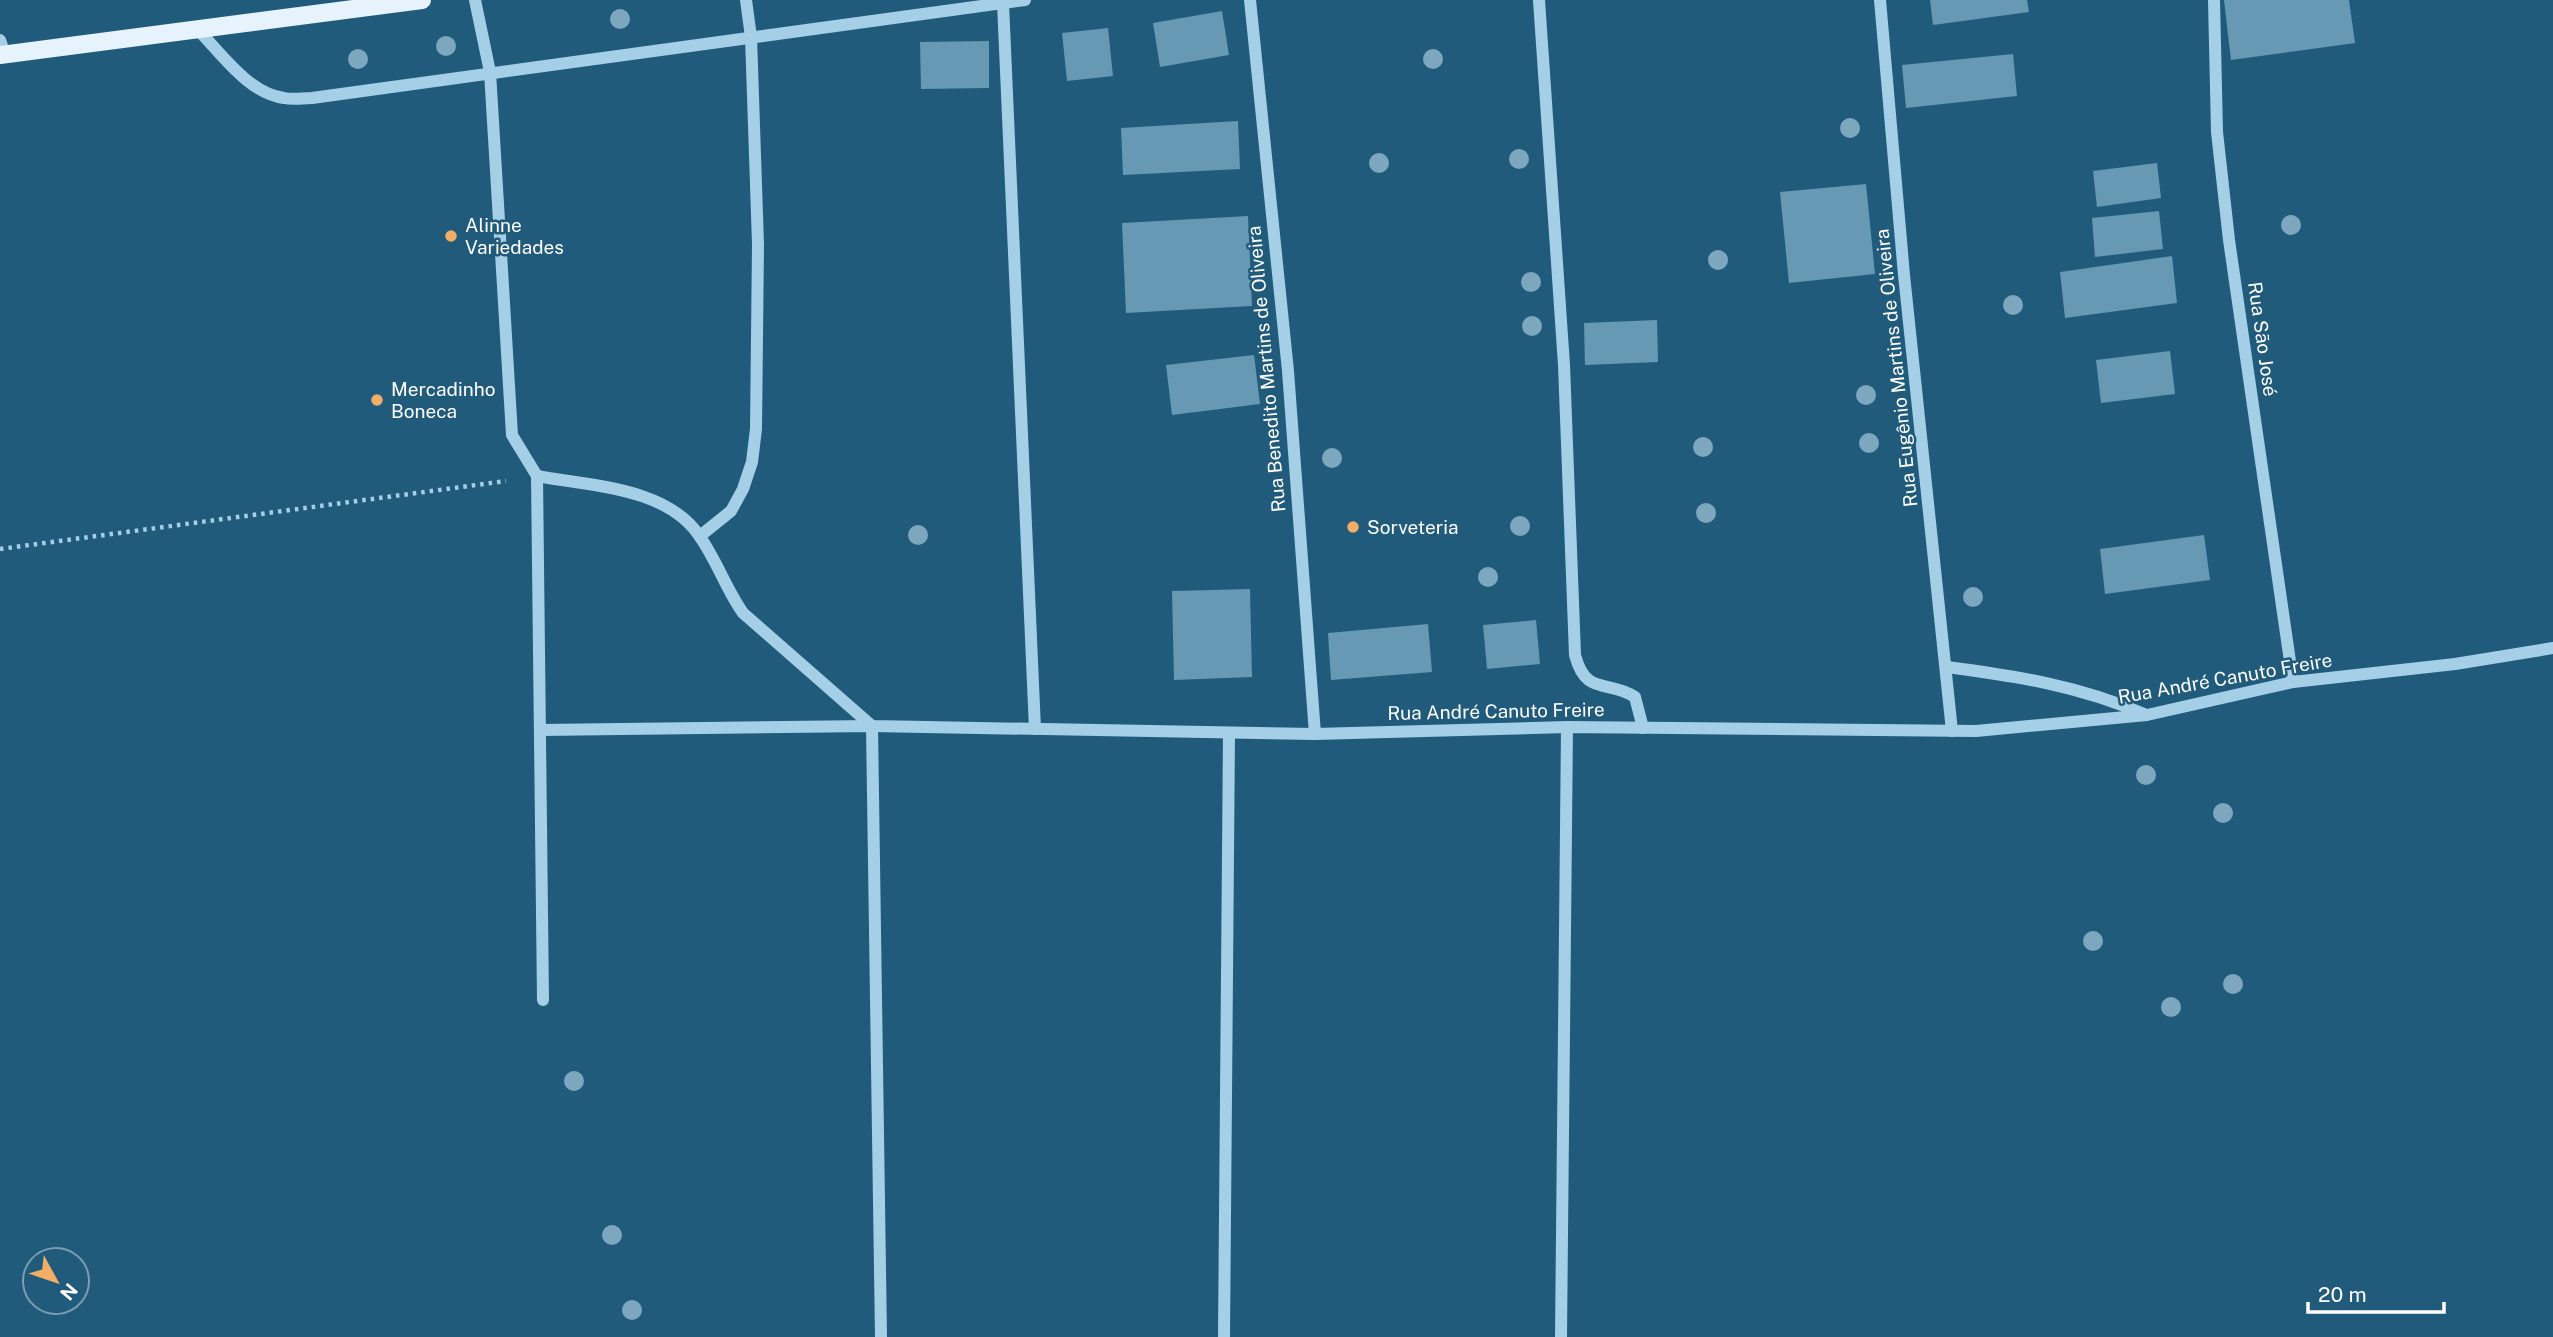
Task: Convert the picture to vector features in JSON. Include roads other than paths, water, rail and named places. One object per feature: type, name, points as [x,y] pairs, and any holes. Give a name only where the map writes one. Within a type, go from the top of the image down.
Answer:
[{"type":"main road","points":[[2,50],[198,30],[422,0]]},
{"type":"street","points":[[475,0],[490,72],[512,435],[537,476],[543,1000]]},
{"type":"street","points":[[700,536],[731,511],[743,489],[752,462],[757,429],[758,244],[751,37],[746,0]]},
{"type":"street","points":[[198,30],[250,83],[284,99],[312,98],[1025,0]]},
{"type":"street","name":"Rua Benedito Martins de Oliveira","points":[[1250,0],[1287,371],[1315,734]]},
{"type":"street","points":[[1539,0],[1564,365],[1575,656],[1579,672],[1589,682],[1635,697],[1643,728]]},
{"type":"street","name":"Rua Eugênio Martins de Oliveira","points":[[1880,0],[1904,275],[1952,731]]},
{"type":"street","name":"Rua São José","points":[[2214,0],[2217,132],[2229,240],[2293,682]]},
{"type":"street","points":[[1003,3],[1035,729]]},
{"type":"street","points":[[537,476],[629,493],[670,507],[700,536],[730,595],[743,613],[872,726],[881,1337]]},
{"type":"street","name":"Rua André Canuto Freire","points":[[540,730],[872,726],[1315,734],[1567,727],[1952,731],[2147,715],[2293,682],[2455,664],[2553,648]]},
{"type":"street","points":[[1947,667],[2064,685],[2107,698],[2147,715]]},
{"type":"street","points":[[1561,1337],[1567,727]]},
{"type":"street","points":[[1224,1337],[1229,733]]},
{"type":"place","name":"Alinne Variedades","points":[[451,236]]},
{"type":"place","name":"Mercadinho Boneca","points":[[377,400]]},
{"type":"place","name":"Sorveteria","points":[[1353,527]]}]
